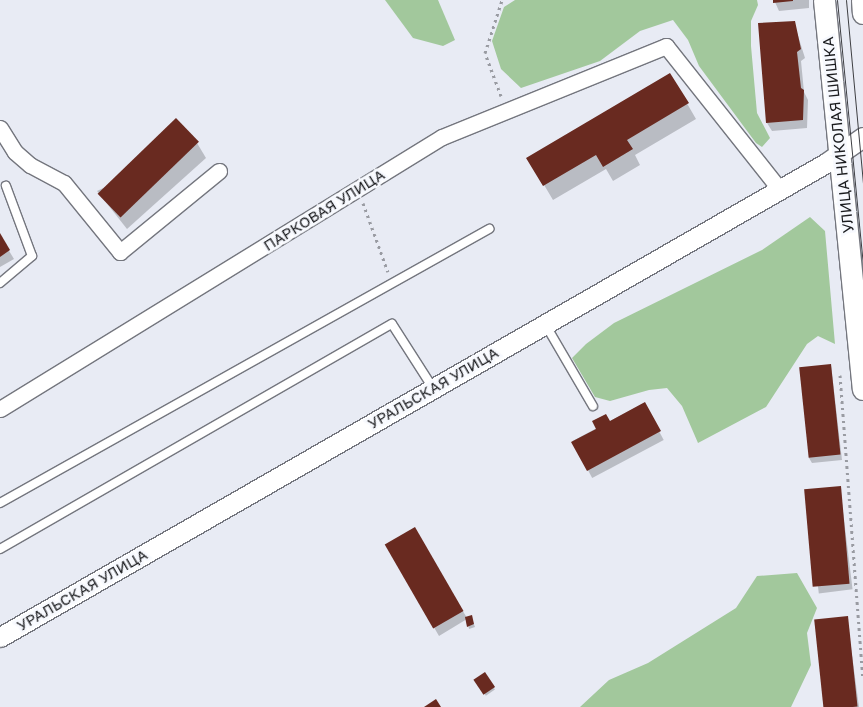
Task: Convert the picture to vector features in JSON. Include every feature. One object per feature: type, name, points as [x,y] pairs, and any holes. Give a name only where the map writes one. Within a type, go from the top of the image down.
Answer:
[{"type":"main road","name":"УЛИЦА НИКОЛАЯ ШИШКА","points":[[824,0],[863,389]]},
{"type":"main road","points":[[862,0],[863,13]]},
{"type":"street","name":"ПАРКОВАЯ УЛИЦА","points":[[0,409],[359,190],[442,137],[666,46],[780,190]]},
{"type":"street","points":[[0,128],[15,152],[30,165],[64,182],[120,252],[219,171]]},
{"type":"street","name":"УРАЛЬСКАЯ УЛИЦА","points":[[0,637],[780,190],[863,137]]},
{"type":"lane","points":[[0,283],[32,256],[6,186]]},
{"type":"lane","points":[[0,503],[489,229]]},
{"type":"lane","points":[[0,549],[392,324],[433,388]]},
{"type":"lane","points":[[545,324],[592,406]]},
{"type":"path","points":[[502,0],[485,53],[507,110]]},
{"type":"path","points":[[359,190],[392,282]]},
{"type":"path","points":[[856,594],[863,679]]},
{"type":"green space","points":[[385,0],[438,0],[455,40],[443,46],[413,38]]},
{"type":"green space","points":[[515,0],[757,0],[758,5],[751,21],[751,46],[757,113],[770,138],[762,147],[756,143],[699,66],[688,40],[673,20],[640,31],[600,61],[521,88],[501,69],[492,41],[504,7]]},
{"type":"green space","points":[[810,217],[825,231],[835,344],[818,336],[807,344],[766,407],[698,443],[682,406],[667,388],[649,390],[610,401],[595,397],[572,358],[586,344],[614,323],[762,250]]},
{"type":"green space","points":[[797,573],[817,608],[807,633],[811,665],[791,707],[580,707],[609,680],[648,663],[736,608],[757,576]]},
{"type":"building","points":[[773,0],[793,0],[793,1],[773,3]]},
{"type":"building","points":[[795,21],[801,49],[797,52],[801,88],[804,90],[803,120],[766,123],[758,23]]},
{"type":"building","points":[[670,73],[689,103],[627,140],[633,149],[603,167],[596,155],[543,186],[526,158]]},
{"type":"building","points":[[176,118],[199,142],[121,217],[98,194]]},
{"type":"building","points":[[0,233],[10,250],[0,257]]},
{"type":"building","points":[[831,364],[841,455],[809,458],[799,367]]},
{"type":"building","points":[[645,402],[661,431],[587,471],[571,442],[596,429],[592,421],[606,414],[610,421]]},
{"type":"building","points":[[841,486],[850,584],[813,587],[804,489]]},
{"type":"building","points":[[415,527],[464,611],[433,629],[385,544]]},
{"type":"building","points":[[472,615],[474,624],[467,627],[465,617]]},
{"type":"building","points":[[848,616],[858,707],[823,707],[814,620]]},
{"type":"building","points":[[485,672],[495,687],[483,695],[473,680]]},
{"type":"building","points":[[436,699],[441,707],[424,707]]},
{"type":"tram line","points":[[837,0],[863,267]]},
{"type":"tram line","points":[[846,0],[863,185]]}]
